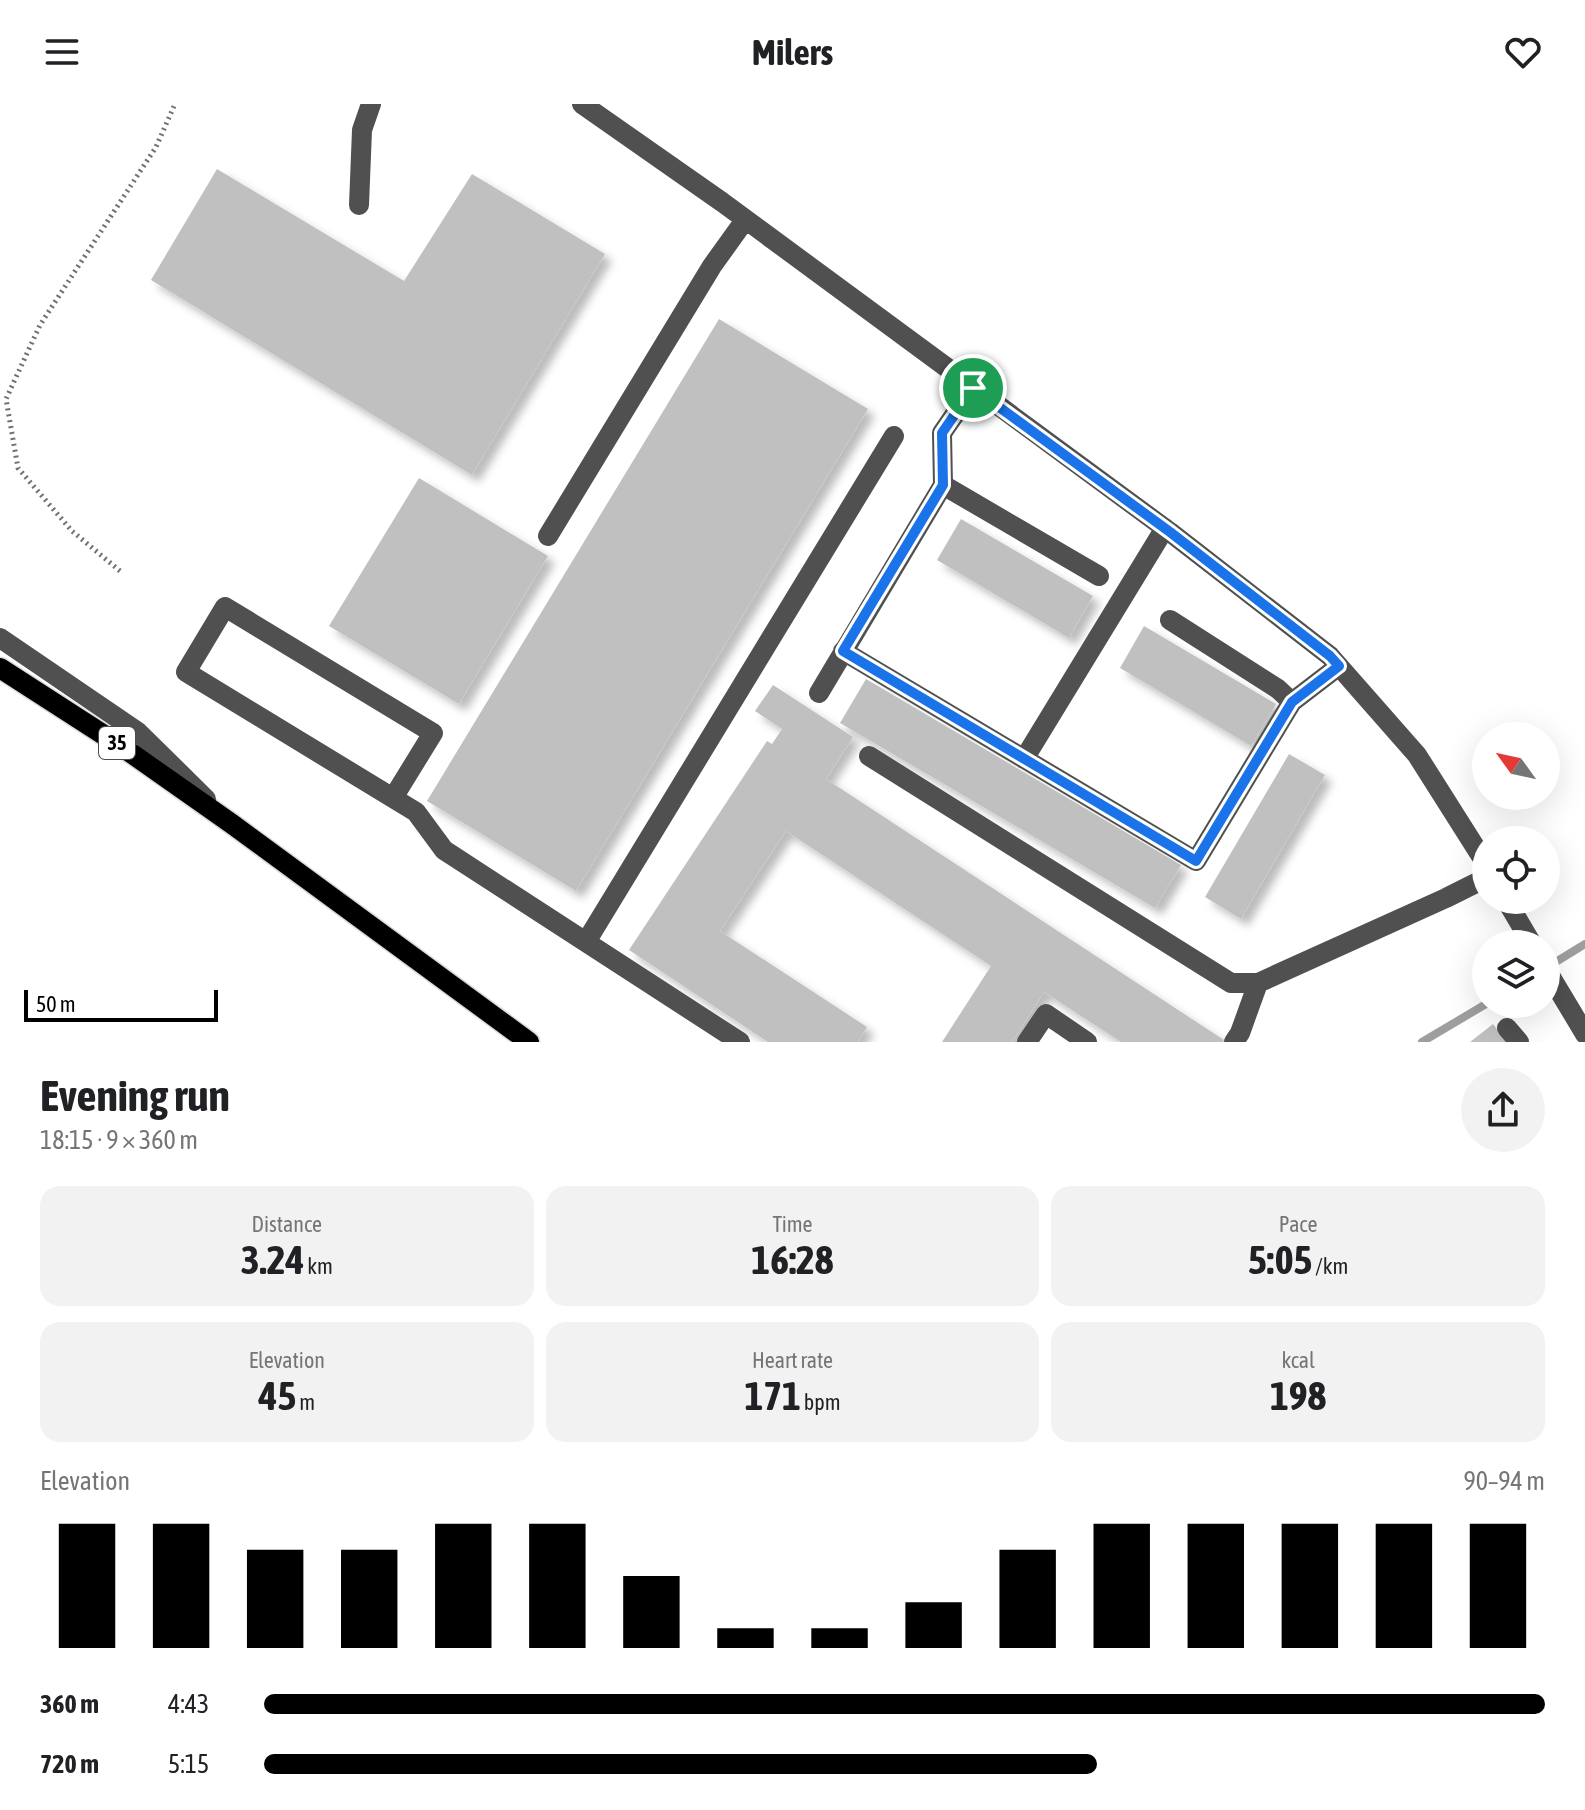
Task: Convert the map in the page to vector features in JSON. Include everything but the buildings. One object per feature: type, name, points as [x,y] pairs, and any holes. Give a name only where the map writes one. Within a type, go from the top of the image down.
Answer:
[{"type":"main road","name":"35","points":[[0,668],[121,746],[232,824],[529,1042]]},
{"type":"street","points":[[359,205],[362,130],[371,104]]},
{"type":"street","points":[[582,104],[1165,528],[1330,656],[1417,755],[1472,842]]},
{"type":"street","points":[[548,536],[712,266],[745,220]]},
{"type":"street","points":[[819,693],[943,485],[942,433],[973,388]]},
{"type":"street","points":[[586,942],[894,436]]},
{"type":"street","points":[[943,485],[1099,576]]},
{"type":"street","points":[[1024,759],[1165,528]]},
{"type":"street","points":[[393,798],[433,733],[225,607],[186,672],[393,798],[416,812],[444,850],[740,1042]]},
{"type":"street","points":[[1170,620],[1278,689],[1292,702]]},
{"type":"street","points":[[0,638],[138,732],[232,824]]},
{"type":"street","points":[[843,651],[1196,861],[1292,702],[1339,666]]},
{"type":"street","points":[[869,756],[1231,983],[1258,983],[1472,885]]},
{"type":"street","points":[[1234,1042],[1258,983]]},
{"type":"street","points":[[1560,993],[1585,1034]]},
{"type":"street","points":[[1027,1042],[1046,1014],[1083,1041]]},
{"type":"path","points":[[120,571],[72,531],[18,468],[6,399],[40,325],[156,147],[175,104]]},
{"type":"waterway","points":[[1560,959],[1585,944]]},
{"type":"waterway","points":[[1422,1042],[1472,1012]]},
{"type":"route","points":[[973,388],[1170,532],[1339,666],[1292,702],[1196,861],[843,651],[943,485],[942,433],[973,388]]}]
